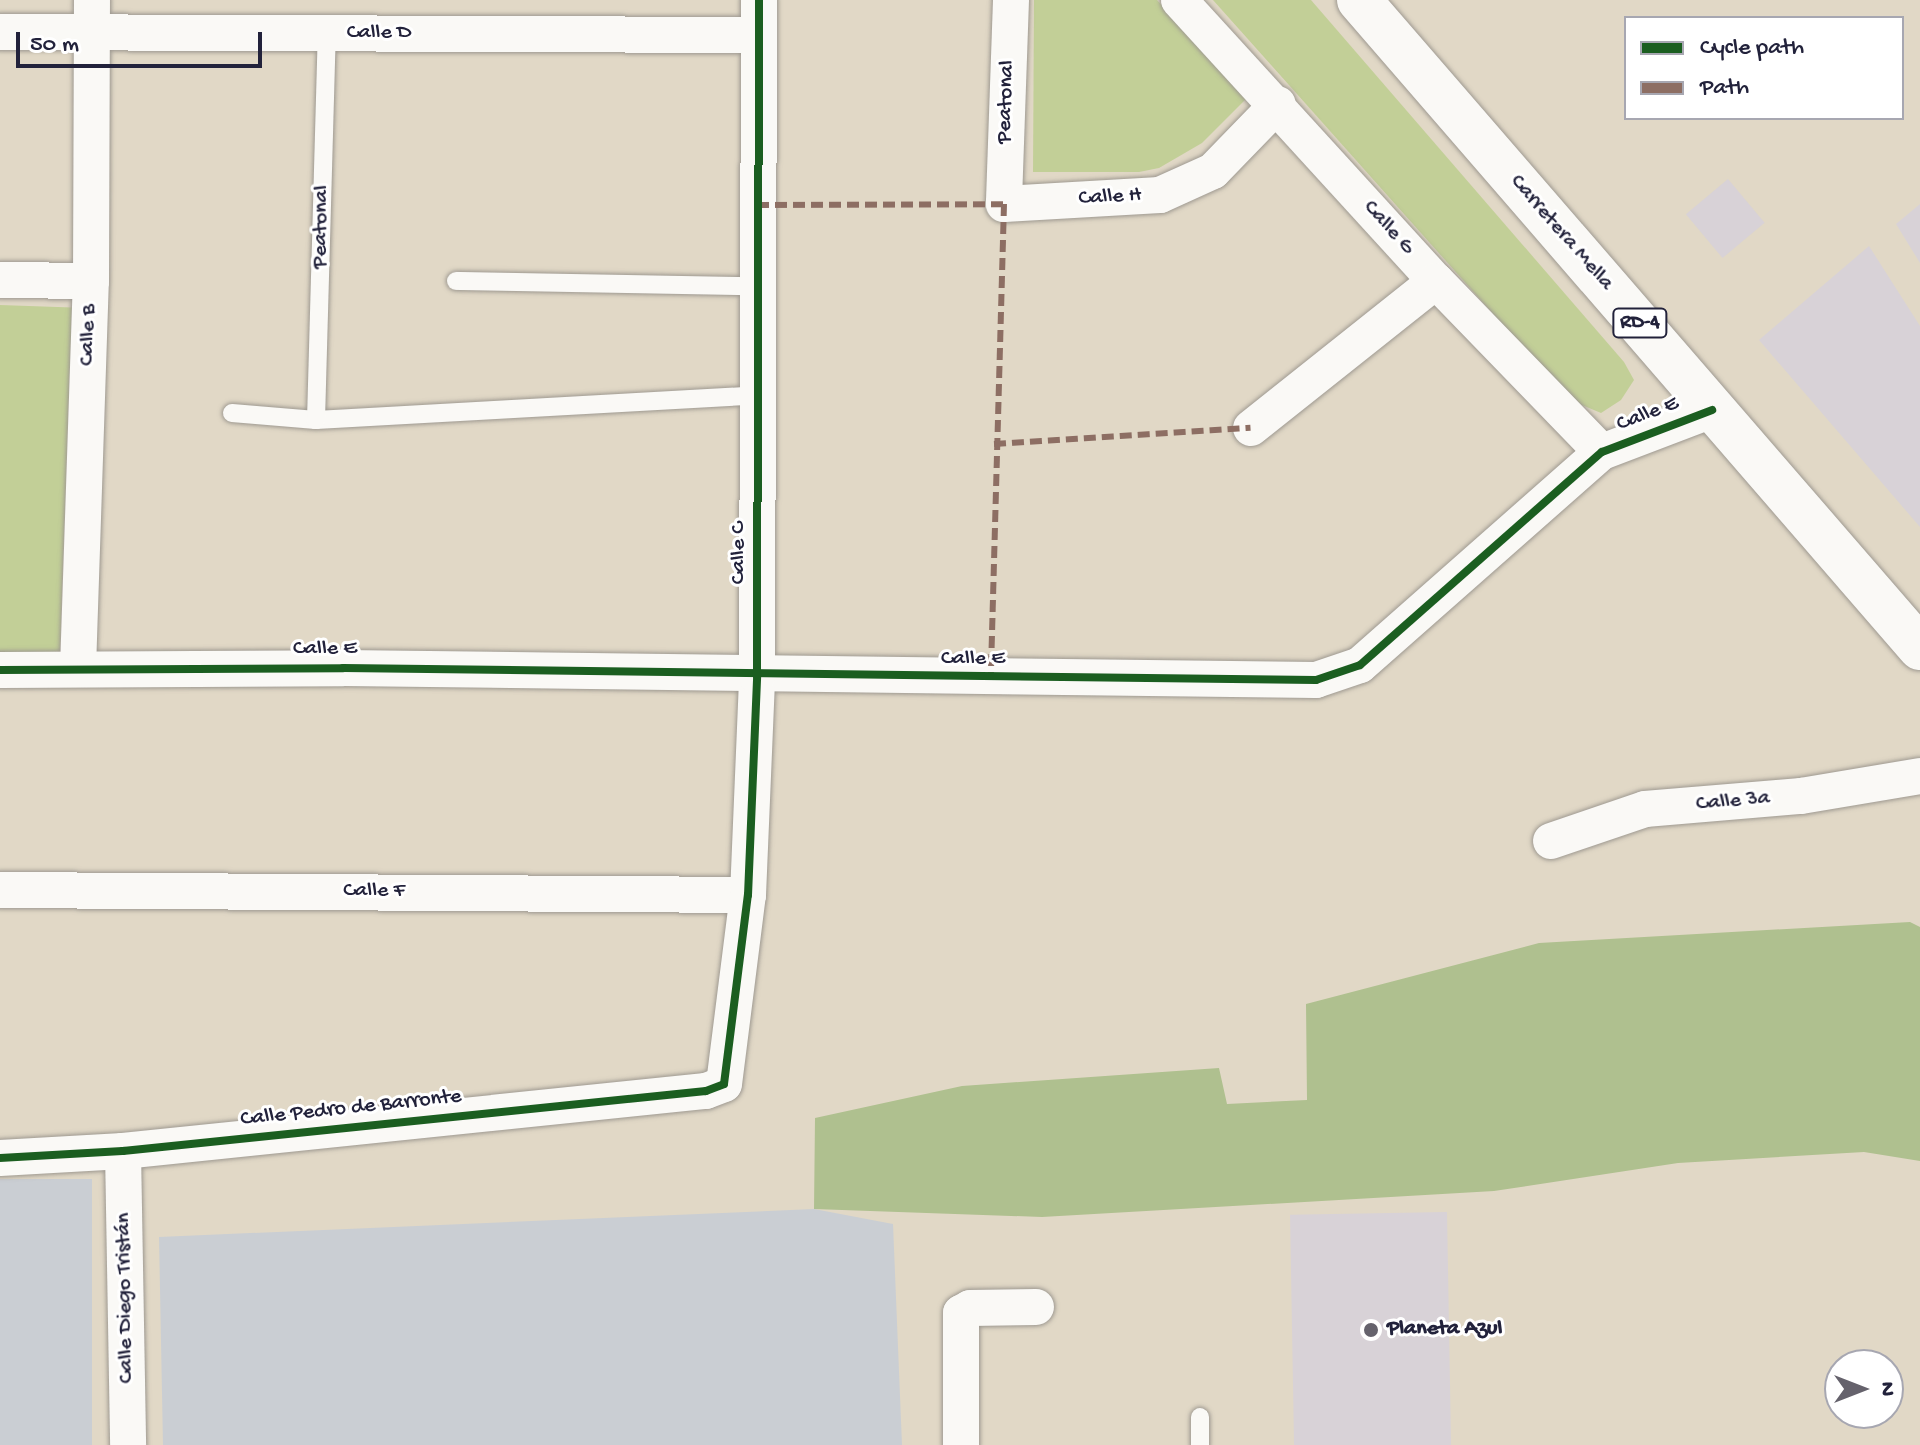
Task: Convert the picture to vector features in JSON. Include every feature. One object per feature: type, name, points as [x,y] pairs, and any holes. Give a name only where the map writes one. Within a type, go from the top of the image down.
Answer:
[{"type":"main road","name":"Carretera Mella","points":[[1359,0],[1920,648]]},
{"type":"street","name":"Peatonal","points":[[1004,204],[1011,0]]},
{"type":"street","name":"Calle G","points":[[1179,0],[1278,104],[1436,281],[1602,452]]},
{"type":"street","name":"Calle D","points":[[0,32],[92,16],[327,33],[759,18]]},
{"type":"street","name":"Calle B","points":[[78,669],[91,281],[92,16]]},
{"type":"street","name":"Calle C","points":[[706,1091],[724,1084],[731,1061],[748,895],[757,676],[759,18]]},
{"type":"street","name":"Calle H","points":[[1004,204],[1160,195],[1213,171],[1278,104]]},
{"type":"street","points":[[0,280],[91,281]]},
{"type":"street","points":[[1251,428],[1436,281]]},
{"type":"street","name":"Calle E","points":[[0,670],[343,668],[757,676],[1316,680],[1360,665],[1602,452],[1712,410]]},
{"type":"street","name":"Calle 3a","points":[[1551,841],[1645,809],[1801,796],[1920,776]]},
{"type":"street","name":"Calle F","points":[[0,890],[748,895]]},
{"type":"street","name":"Calle Pedro de Barronte","points":[[0,1158],[123,1151],[706,1091]]},
{"type":"street","name":"Calle Diego Tristán","points":[[123,1151],[128,1445]]},
{"type":"street","points":[[961,1445],[961,1313],[970,1308],[1036,1307]]},
{"type":"lane","name":"Peatonal","points":[[316,420],[327,33]]},
{"type":"lane","points":[[456,281],[756,286]]},
{"type":"lane","points":[[232,413],[316,420],[758,395]]},
{"type":"lane","points":[[1200,1417],[1200,1445]]},
{"type":"shaded area","points":[[0,1179],[92,1179],[92,1445],[0,1445]]},
{"type":"shaded area","points":[[814,1209],[893,1224],[902,1445],[163,1445],[159,1237]]},
{"type":"green space","points":[[1034,0],[1157,0],[1247,98],[1202,143],[1159,168],[1139,172],[1033,172]]},
{"type":"green space","points":[[1213,0],[1311,0],[1624,362],[1634,380],[1621,400],[1601,413],[1570,400]]},
{"type":"green space","points":[[0,305],[72,308],[60,655],[0,653]]},
{"type":"green space","points":[[1910,922],[1920,927],[1920,1161],[1864,1152],[1678,1163],[1494,1191],[1042,1217],[814,1209],[815,1118],[962,1086],[1219,1068],[1227,1104],[1307,1100],[1306,1004],[1539,943]]},
{"type":"building","points":[[1728,179],[1765,223],[1723,258],[1686,214]]},
{"type":"building","points":[[1920,204],[1920,263],[1896,224]]},
{"type":"building","points":[[1869,246],[1920,326],[1920,527],[1759,340]]},
{"type":"building","name":"Planeta Azul","points":[[1447,1212],[1451,1445],[1294,1445],[1290,1215]]},
{"type":"marked path","points":[[757,205],[1004,204],[991,678]]},
{"type":"marked path","points":[[994,444],[1251,428]]},
{"type":"cycle path","points":[[0,1158],[123,1151],[706,1091],[724,1084],[748,895],[757,676],[759,0]]},
{"type":"cycle path","points":[[0,670],[343,668],[1316,680],[1360,665],[1602,452],[1712,410]]},
{"type":"place","name":"Planeta Azul","points":[[1371,1330]]}]
